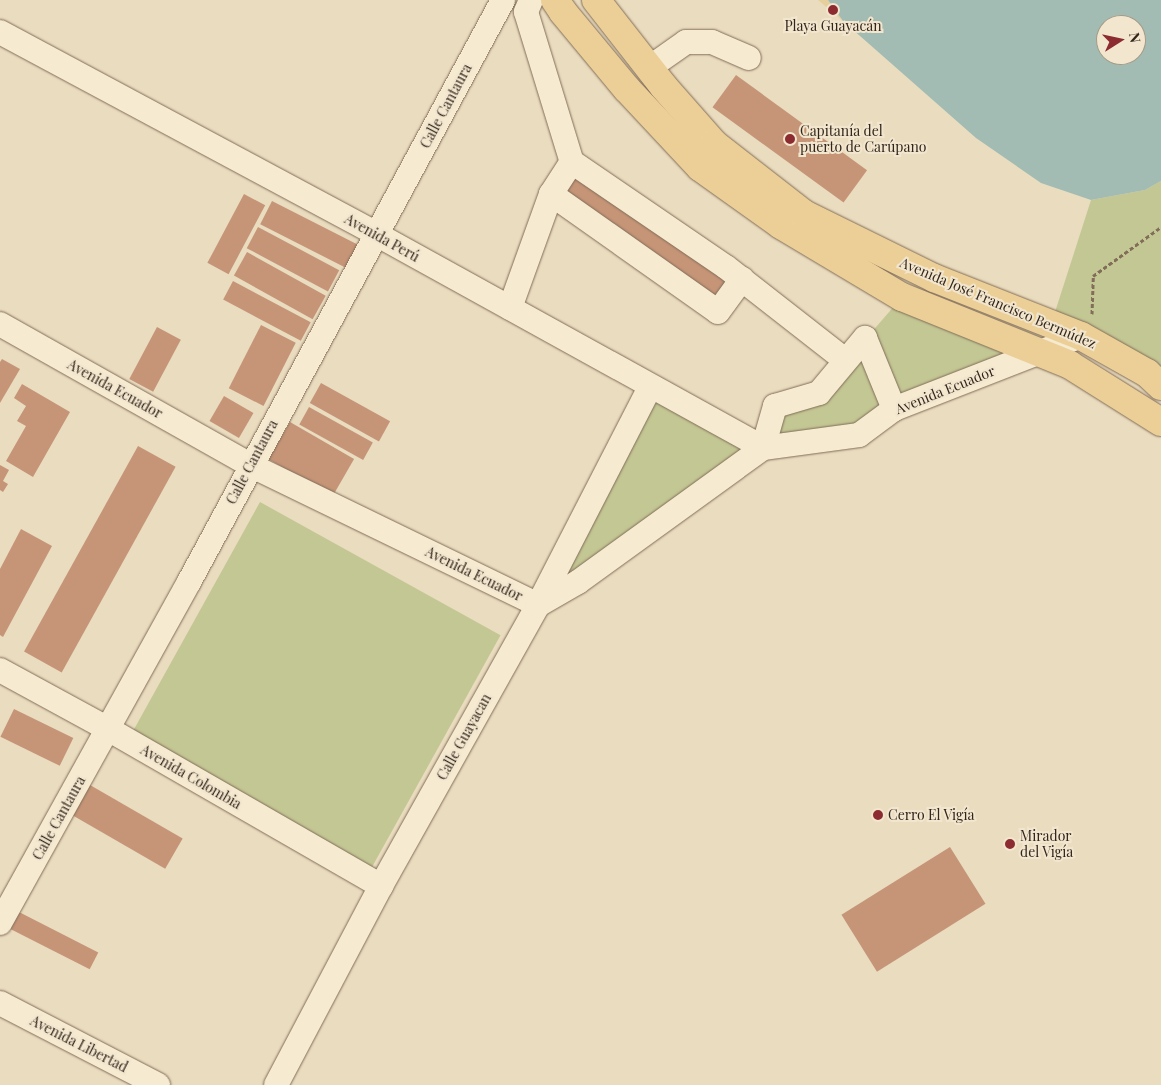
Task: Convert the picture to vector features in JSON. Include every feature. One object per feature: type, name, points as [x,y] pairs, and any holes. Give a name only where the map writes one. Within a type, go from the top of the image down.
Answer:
[{"type":"main road","name":"Avenida José Francisco Bermúdez","points":[[556,0],[563,12],[627,89],[700,166],[781,225],[902,297],[1070,366],[1161,422]]},
{"type":"main road","name":"Avenida José Francisco Bermúdez","points":[[596,0],[649,68],[714,144],[804,214],[934,278],[1081,336],[1147,373],[1161,386]]},
{"type":"street","name":"Calle Cantaura","points":[[0,923],[108,728],[503,0]]},
{"type":"street","points":[[531,0],[526,12],[572,162],[742,278],[845,360]]},
{"type":"street","name":"Avenida Perú","points":[[0,32],[376,234],[763,448]]},
{"type":"street","points":[[649,68],[686,42],[712,42],[749,58]]},
{"type":"street","points":[[510,308],[551,194],[572,162]]},
{"type":"street","points":[[551,194],[718,312],[742,278]]},
{"type":"street","name":"Avenida Ecuador","points":[[0,324],[250,465],[538,605],[578,582],[763,448],[859,435],[894,410],[1081,336]]},
{"type":"street","points":[[763,448],[775,406],[819,393],[865,338],[894,410]]},
{"type":"street","name":"Calle Guayacan","points":[[276,1085],[381,886],[538,605],[650,387]]},
{"type":"street","name":"Avenida Colombia","points":[[0,670],[108,728],[381,886]]},
{"type":"street","name":"Avenida Libertad","points":[[0,1003],[158,1085]]},
{"type":"path","points":[[1081,336],[1091,327],[1093,276],[1161,227]]},
{"type":"green space","points":[[1161,181],[1161,386],[1055,312],[1091,200],[1145,190]]},
{"type":"green space","points":[[902,297],[1039,352],[859,435],[763,448],[538,605],[650,387],[762,448],[775,406],[819,393]]},
{"type":"green space","points":[[260,502],[501,635],[372,867],[132,734]]},
{"type":"sand","name":"Playa Guayacán","points":[[818,0],[828,0],[843,21]]},
{"type":"water","points":[[828,0],[1161,0],[1161,181],[1145,190],[1091,200],[1041,183],[976,138],[843,21]]},
{"type":"building","name":"Capitanía del puerto de Carúpano","points":[[736,75],[867,170],[844,203],[712,107]]},
{"type":"building","points":[[574,164],[724,270],[726,296],[716,309],[553,194]]},
{"type":"building","points":[[244,194],[265,205],[229,274],[207,263]]},
{"type":"building","points":[[272,201],[358,245],[346,268],[260,224]]},
{"type":"building","points":[[258,227],[339,270],[328,291],[247,248]]},
{"type":"building","points":[[247,252],[326,296],[313,319],[234,276]]},
{"type":"building","points":[[233,281],[311,322],[301,341],[223,300]]},
{"type":"building","points":[[261,325],[296,343],[264,406],[229,388]]},
{"type":"building","points":[[157,327],[181,340],[153,392],[129,379]]},
{"type":"building","points":[[2,359],[20,369],[0,403],[0,362]]},
{"type":"building","points":[[321,383],[390,421],[379,441],[310,403]]},
{"type":"building","points":[[22,384],[70,412],[33,477],[6,461],[26,426],[17,421],[26,406],[14,398]]},
{"type":"building","points":[[224,396],[253,413],[239,438],[210,421]]},
{"type":"building","points":[[309,407],[373,442],[363,460],[299,424]]},
{"type":"building","points":[[290,422],[354,459],[333,496],[268,459]]},
{"type":"building","points":[[138,446],[176,467],[62,672],[24,652]]},
{"type":"building","points":[[0,465],[9,470],[3,481],[8,484],[3,492],[0,490]]},
{"type":"building","points":[[21,529],[52,546],[3,637],[0,635],[0,569]]},
{"type":"building","points":[[14,709],[73,738],[60,766],[0,737]]},
{"type":"building","points":[[90,785],[183,838],[165,869],[72,815]]},
{"type":"building","points":[[950,847],[986,904],[877,972],[841,915]]},
{"type":"building","points":[[19,912],[98,952],[90,969],[10,929]]},
{"type":"place","name":"Playa Guayacán","points":[[833,10]]},
{"type":"place","name":"Capitanía del puerto de Carúpano","points":[[790,139]]},
{"type":"place","name":"Cerro El Vigía","points":[[878,815]]},
{"type":"place","name":"Mirador del Vigía","points":[[1010,844]]}]
